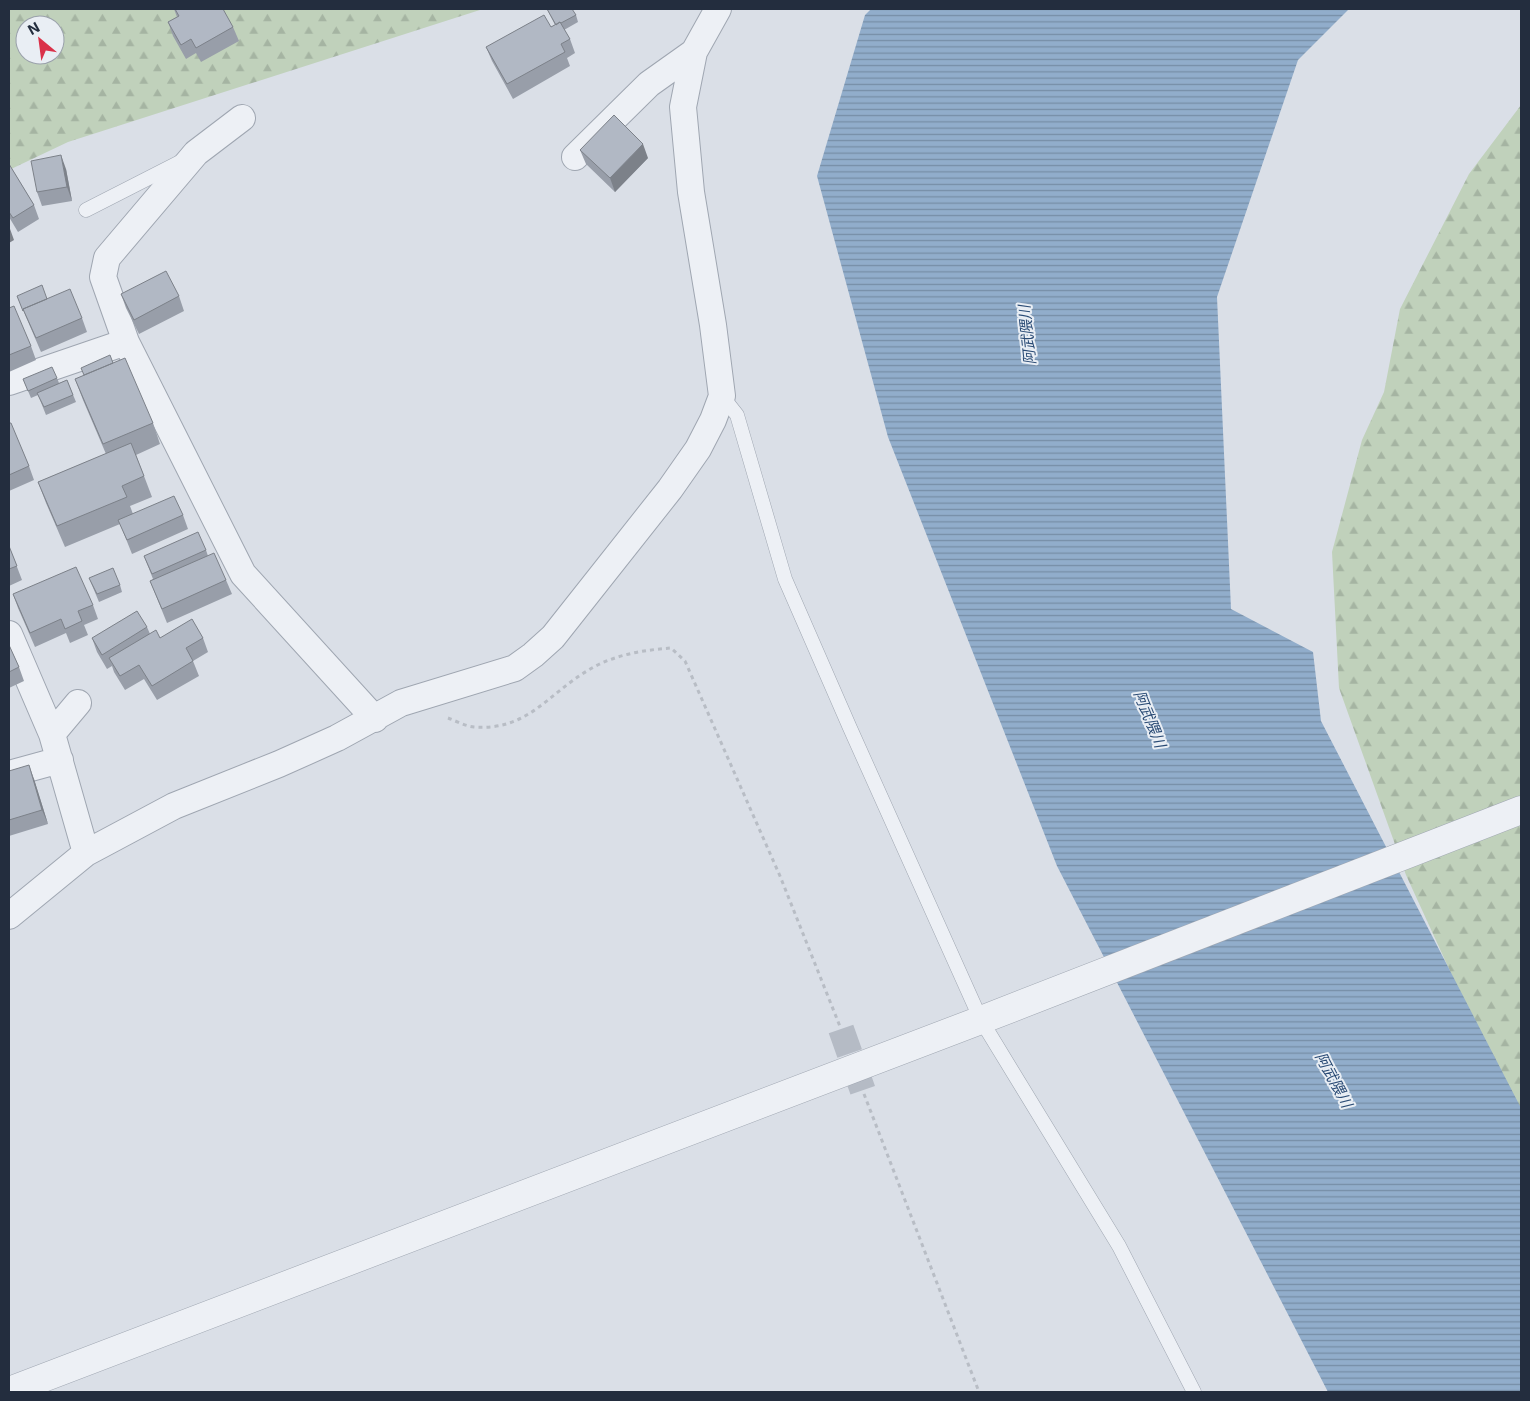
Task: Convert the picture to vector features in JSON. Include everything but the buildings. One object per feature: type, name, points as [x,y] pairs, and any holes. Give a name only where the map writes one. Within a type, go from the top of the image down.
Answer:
[{"type":"street","points":[[9,916],[86,854],[174,806],[279,764],[375,719],[401,703],[515,668],[553,637],[670,489],[698,449],[713,420],[722,396],[692,192],[683,107],[694,52],[718,9]]},
{"type":"street","points":[[575,157],[649,84],[694,52]]},
{"type":"street","points":[[242,118],[196,153],[107,258],[102,277],[126,342],[243,574],[375,719]]},
{"type":"street","points":[[9,382],[126,342]]},
{"type":"street","points":[[9,634],[52,734],[86,854]]},
{"type":"street","points":[[52,734],[78,703]]},
{"type":"street","points":[[9,774],[60,760]]},
{"type":"street","points":[[9,1391],[981,1020],[1521,810]]},
{"type":"lane","points":[[86,210],[196,153]]},
{"type":"lane","points":[[722,396],[737,415],[785,578],[981,1020],[1120,1246],[1194,1392]]},
{"type":"path","points":[[445,717],[472,727],[506,726],[540,707],[587,670],[642,650],[671,648],[685,660],[780,876],[841,1028]]},
{"type":"path","points":[[863,1091],[979,1392]]},
{"type":"green space","points":[[9,9],[483,9],[68,142],[9,170]]},
{"type":"green space","points":[[1521,105],[1521,1126],[1406,875],[1339,688],[1332,552],[1362,440],[1384,392],[1400,309],[1469,174]]},
{"type":"water","name":"阿武隈川","points":[[871,9],[1349,9],[1298,60],[1217,297],[1231,609],[1313,652],[1321,721],[1521,1108],[1521,1392],[1328,1392],[1057,866],[888,437],[817,176],[865,15]]},
{"type":"tunnel","points":[[841,1029],[863,1091]]}]
